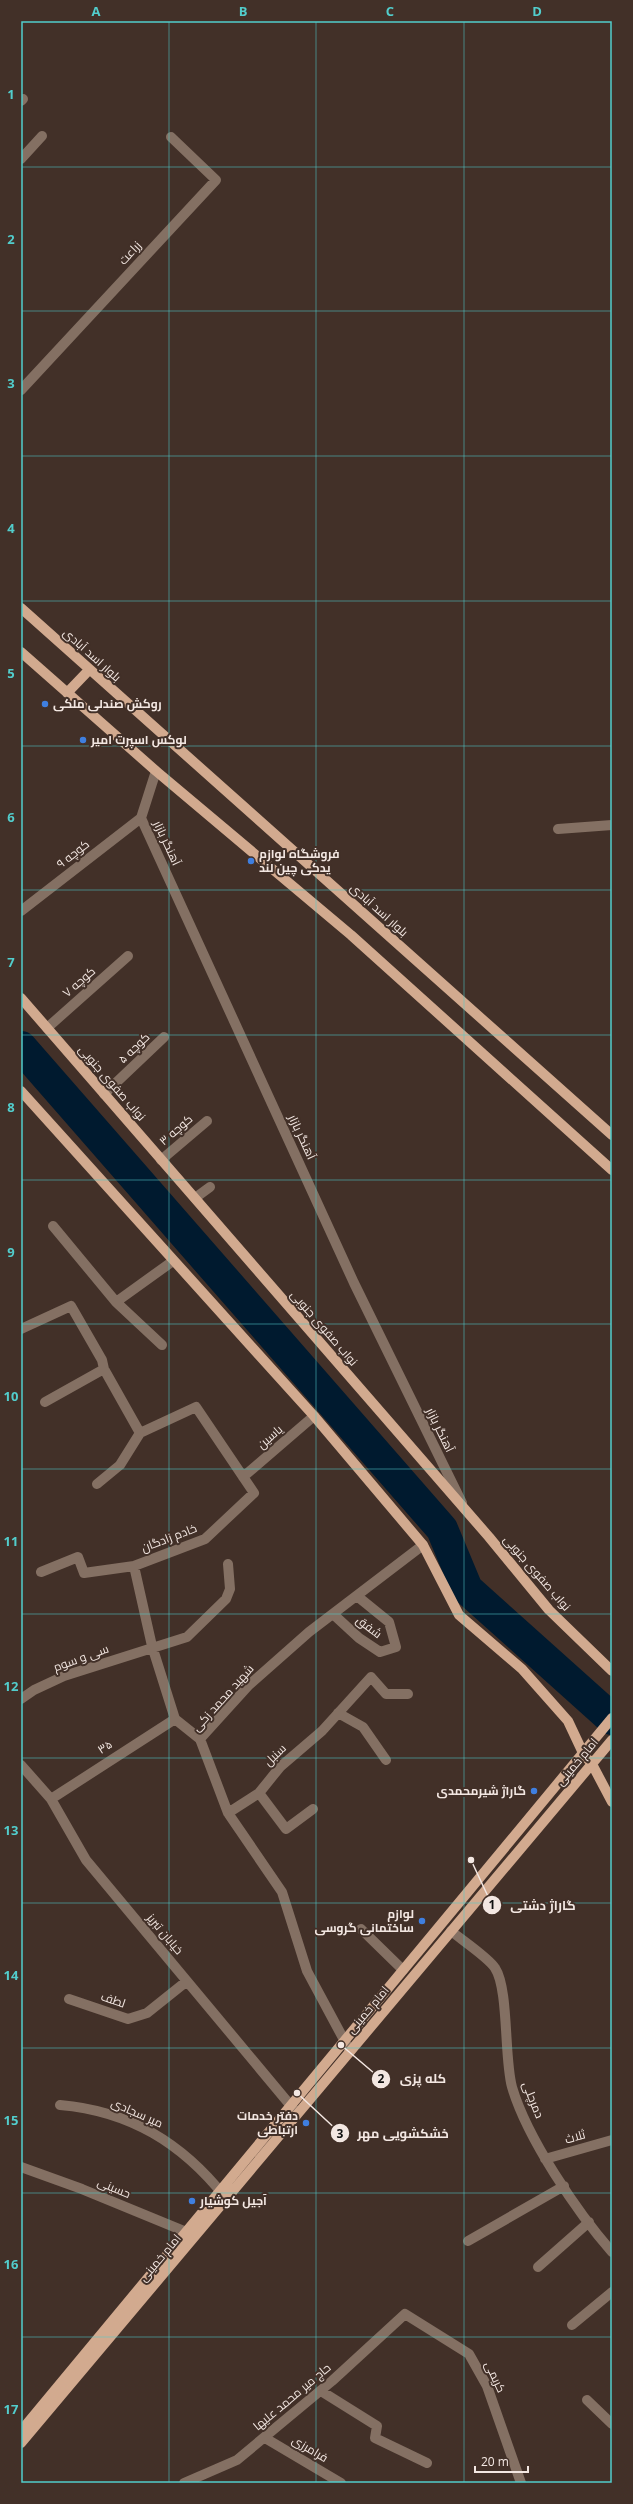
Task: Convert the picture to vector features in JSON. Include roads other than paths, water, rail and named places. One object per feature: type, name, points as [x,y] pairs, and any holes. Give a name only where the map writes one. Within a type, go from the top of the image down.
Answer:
[{"type":"main road","name":"بلوار اسد آبادی","points":[[21,608],[612,1135]]},
{"type":"main road","points":[[21,652],[156,771],[352,935],[612,1170]]},
{"type":"main road","points":[[67,693],[89,670]]},
{"type":"main road","name":"نواب صفوی جنوبی","points":[[21,998],[465,1510],[549,1610],[612,1671]]},
{"type":"main road","points":[[21,1091],[314,1416],[423,1545],[459,1615],[522,1669],[568,1721],[584,1755],[592,1764],[612,1802]]},
{"type":"main road","name":"امام خمینی","points":[[21,2442],[195,2236],[223,2195],[291,2106],[584,1755],[612,1718]]},
{"type":"main road","name":"امام خمینی","points":[[21,2430],[185,2233],[223,2195],[298,2114],[612,1740]]},
{"type":"main road","points":[[442,1924],[451,1931]]},
{"type":"street","points":[[21,159],[42,136]]},
{"type":"street","name":"زراعت","points":[[21,390],[216,180],[171,137]]},
{"type":"street","name":"آهنگر بازار","points":[[156,771],[141,818],[354,1283],[465,1510]]},
{"type":"street","name":"کوچه ۹","points":[[21,912],[141,818]]},
{"type":"street","points":[[558,829],[612,825]]},
{"type":"street","name":"کوچه ۷","points":[[47,1028],[128,956]]},
{"type":"street","name":"کوچه ۵","points":[[104,1094],[164,1036]]},
{"type":"street","name":"کوچه ۳","points":[[161,1160],[207,1121]]},
{"type":"street","points":[[195,1198],[210,1187]]},
{"type":"street","points":[[53,1226],[116,1302],[162,1345]]},
{"type":"street","points":[[116,1302],[173,1261]]},
{"type":"street","points":[[21,1329],[70,1306],[102,1360],[104,1369],[140,1433],[120,1465],[97,1484]]},
{"type":"street","points":[[45,1402],[104,1369]]},
{"type":"street","name":"خادم زادگان","points":[[134,1566],[205,1539],[254,1493],[218,1443],[196,1408],[140,1433]]},
{"type":"street","name":"یاسین","points":[[242,1477],[314,1416]]},
{"type":"street","name":"شهید محمد زکی","points":[[350,2051],[343,2042],[307,1971],[282,1892],[228,1813],[200,1739],[249,1686],[333,1614],[423,1545]]},
{"type":"street","points":[[41,1572],[78,1558],[84,1573],[134,1566],[152,1646],[175,1719],[200,1739]]},
{"type":"street","name":"سی و سوم","points":[[21,1699],[34,1690],[64,1676],[152,1646],[187,1637],[226,1599],[230,1590],[228,1564]]},
{"type":"street","name":"شفق","points":[[333,1614],[359,1638],[380,1652],[396,1647],[389,1622],[357,1596]]},
{"type":"street","name":"سنبل","points":[[228,1813],[259,1792],[280,1766],[322,1731],[371,1677],[386,1694],[408,1694]]},
{"type":"street","points":[[338,1714],[363,1727],[386,1760]]},
{"type":"street","name":"۳۵","points":[[51,1799],[175,1719]]},
{"type":"street","name":"خیابان تبریز","points":[[21,1765],[51,1799],[86,1860],[298,2114]]},
{"type":"street","points":[[259,1792],[286,1829],[313,1809]]},
{"type":"street","points":[[361,1930],[403,1970]]},
{"type":"street","name":"دمرچلی","points":[[451,1931],[495,1968],[501,1984],[512,2086],[521,2111],[546,2159],[589,2222],[607,2239],[612,2252]]},
{"type":"street","name":"لطف","points":[[69,1998],[128,2018],[147,2013],[187,1981]]},
{"type":"street","name":"میر سجادی","points":[[60,2105],[87,2107],[114,2114],[157,2135],[192,2162],[223,2195]]},
{"type":"street","name":"ثلاث","points":[[546,2159],[612,2140]]},
{"type":"street","name":"حسینی","points":[[21,2167],[82,2188],[195,2236]]},
{"type":"street","points":[[468,2242],[564,2186]]},
{"type":"street","points":[[538,2267],[589,2222]]},
{"type":"street","points":[[572,2325],[612,2292]]},
{"type":"street","name":"حاج میر محمد علیها","points":[[184,2483],[237,2460],[321,2391],[405,2314]]},
{"type":"street","name":"کریمی","points":[[405,2314],[469,2354],[487,2386],[521,2483]]},
{"type":"street","points":[[321,2391],[377,2426],[375,2438],[427,2463]]},
{"type":"street","points":[[587,2400],[612,2424]]},
{"type":"street","name":"فرامرزی","points":[[265,2438],[341,2483]]},
{"type":"waterway","points":[[21,1047],[442,1529],[467,1589],[612,1719]]},
{"type":"place","name":"روکش صندلی ملکی","points":[[45,704]]},
{"type":"place","name":"لوکس اسپرت امیر","points":[[83,740]]},
{"type":"place","name":"فروشگاه لوازم یدکی چین لند","points":[[251,861]]},
{"type":"place","name":"گاراژ شیرمحمدی","points":[[534,1791]]},
{"type":"place","name":"گاراژ دشتی","points":[[471,1860]]},
{"type":"place","name":"لوازم ساختمانی گروسی","points":[[422,1921]]},
{"type":"place","name":"کله پزی","points":[[341,2045]]},
{"type":"place","name":"خشکشویی مهر","points":[[297,2093]]},
{"type":"place","name":"دفتر خدمات ارتباطی","points":[[306,2123]]},
{"type":"place","name":"آجیل کوشیار","points":[[192,2201]]}]
